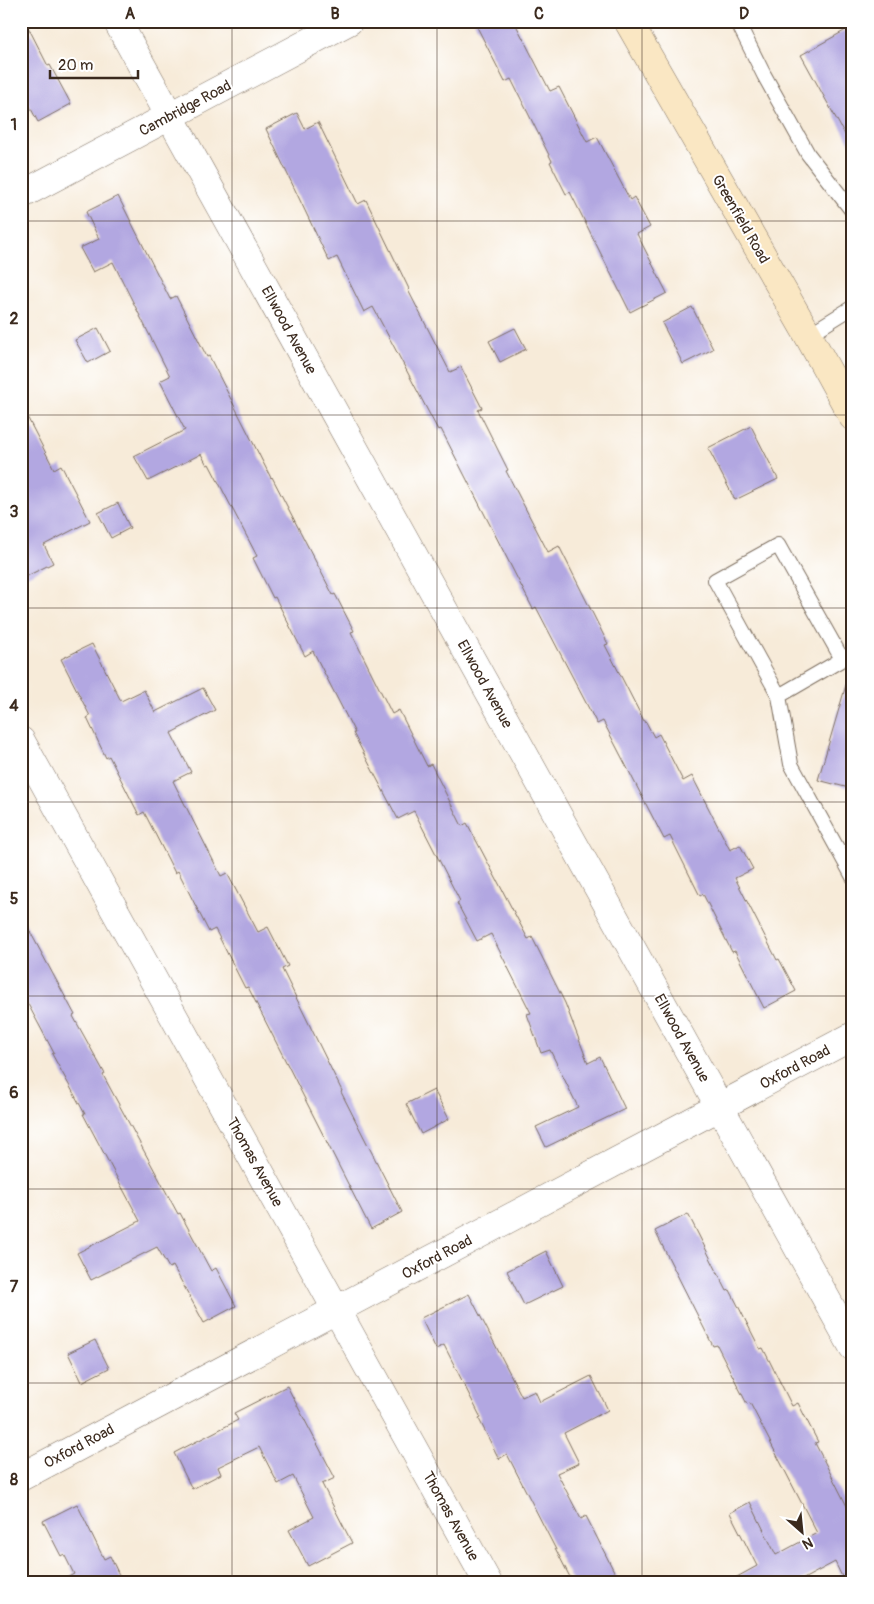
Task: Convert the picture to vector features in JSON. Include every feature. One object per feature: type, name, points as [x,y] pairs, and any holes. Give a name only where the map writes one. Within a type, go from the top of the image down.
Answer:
[{"type":"main road","name":"Greenfield Road","points":[[628,21],[851,408]]},
{"type":"street","name":"Ellwood Avenue","points":[[117,21],[853,1347]]},
{"type":"street","name":"Cambridge Road","points":[[21,195],[349,21]]},
{"type":"street","name":"Thomas Avenue","points":[[21,742],[488,1583]]},
{"type":"street","name":"Oxford Road","points":[[21,1477],[853,1036]]},
{"type":"lane","points":[[737,21],[764,75],[808,154],[853,212]]},
{"type":"lane","points":[[808,335],[853,307]]},
{"type":"lane","points":[[779,696],[847,656],[778,545],[715,580],[779,696],[791,764],[853,877]]},
{"type":"building","points":[[21,21],[25,21],[48,66],[50,65],[71,104],[38,122],[21,90]]},
{"type":"building","points":[[474,21],[514,21],[550,91],[559,87],[587,142],[597,137],[630,200],[634,197],[650,227],[637,234],[667,293],[630,312],[570,192],[566,194],[550,162],[552,161],[511,79],[505,82]]},
{"type":"building","points":[[853,26],[853,149],[801,55]]},
{"type":"building","points":[[297,113],[305,129],[318,122],[358,204],[366,200],[408,290],[450,372],[461,367],[482,408],[478,410],[508,470],[506,471],[548,552],[559,546],[608,644],[605,645],[645,723],[654,737],[659,734],[683,781],[692,776],[730,850],[740,845],[753,869],[735,878],[777,960],[779,959],[796,991],[764,1008],[735,951],[732,952],[703,894],[700,896],[670,836],[664,839],[603,721],[597,724],[536,607],[533,609],[441,429],[438,430],[373,307],[364,312],[337,257],[329,261],[266,129]]},
{"type":"building","points":[[118,196],[170,299],[176,296],[333,595],[335,594],[354,631],[351,632],[392,714],[399,710],[427,766],[431,764],[462,826],[467,823],[528,939],[532,937],[565,1003],[588,1063],[600,1057],[625,1109],[546,1147],[536,1127],[578,1107],[550,1050],[541,1053],[527,1014],[531,1013],[491,934],[477,941],[457,903],[460,901],[414,811],[398,819],[313,651],[305,656],[275,597],[273,598],[253,558],[257,556],[209,464],[207,465],[201,454],[148,481],[134,456],[185,430],[160,381],[170,376],[113,262],[93,272],[80,248],[99,239],[86,212]]},
{"type":"building","points":[[692,307],[713,349],[683,364],[662,323]]},
{"type":"building","points":[[98,328],[110,351],[88,363],[75,340]]},
{"type":"building","points":[[515,328],[526,349],[500,362],[489,341]]},
{"type":"building","points":[[21,405],[54,469],[61,465],[90,521],[44,545],[53,563],[21,579]]},
{"type":"building","points":[[751,426],[778,479],[735,500],[708,448]]},
{"type":"building","points":[[118,503],[130,528],[111,538],[98,513]]},
{"type":"building","points":[[92,644],[121,701],[144,690],[155,712],[203,688],[215,710],[171,733],[191,772],[173,781],[221,876],[227,873],[258,932],[268,927],[288,966],[282,969],[341,1092],[402,1212],[371,1229],[248,987],[245,988],[215,929],[209,932],[178,871],[175,873],[144,812],[139,815],[109,756],[106,758],[87,718],[90,716],[61,659]]},
{"type":"building","points":[[846,685],[853,685],[853,789],[818,780]]},
{"type":"building","points":[[21,915],[75,1015],[73,1016],[105,1074],[103,1075],[178,1214],[180,1213],[211,1271],[216,1268],[236,1306],[204,1323],[173,1266],[169,1268],[157,1247],[91,1280],[77,1253],[140,1221],[21,991]]},
{"type":"building","points":[[434,1090],[449,1119],[421,1134],[406,1104]]},
{"type":"building","points":[[688,1214],[727,1291],[730,1290],[760,1349],[763,1348],[792,1406],[798,1403],[818,1442],[815,1443],[853,1518],[853,1583],[845,1583],[835,1562],[796,1583],[726,1583],[757,1566],[730,1513],[750,1502],[776,1555],[817,1533],[750,1403],[747,1404],[717,1345],[713,1346],[655,1231]]},
{"type":"building","points":[[546,1251],[563,1286],[524,1305],[507,1271]]},
{"type":"building","points":[[469,1294],[522,1397],[535,1391],[540,1402],[591,1376],[608,1410],[564,1433],[579,1463],[557,1473],[581,1519],[586,1516],[620,1583],[573,1583],[507,1454],[499,1459],[479,1419],[481,1418],[444,1345],[436,1349],[421,1318]]},
{"type":"building","points":[[95,1340],[109,1368],[82,1382],[68,1353]]},
{"type":"building","points":[[287,1386],[335,1478],[322,1484],[352,1543],[308,1566],[289,1530],[314,1517],[293,1476],[278,1484],[259,1447],[218,1467],[221,1474],[192,1489],[174,1453],[238,1420],[234,1413]]},
{"type":"building","points":[[77,1504],[104,1559],[110,1556],[123,1583],[57,1583],[74,1574],[64,1554],[61,1556],[43,1521]]}]
